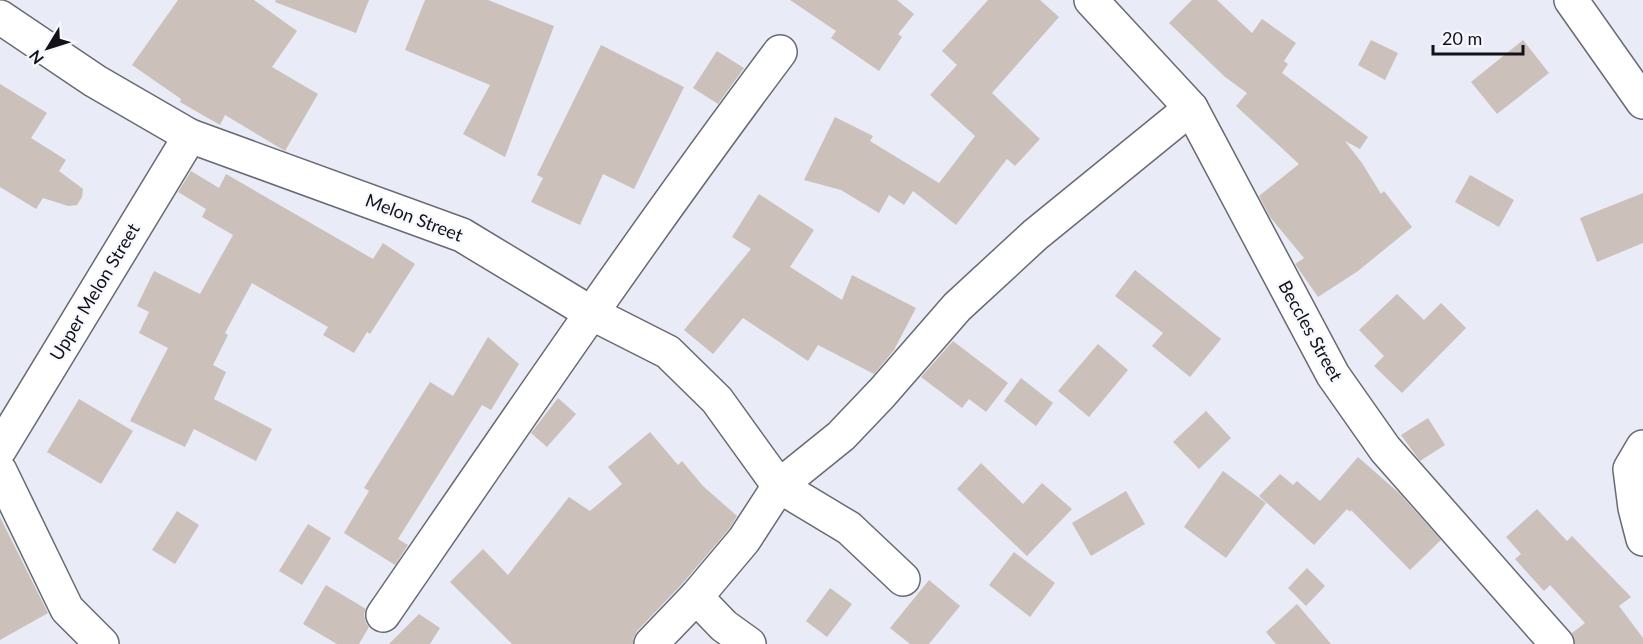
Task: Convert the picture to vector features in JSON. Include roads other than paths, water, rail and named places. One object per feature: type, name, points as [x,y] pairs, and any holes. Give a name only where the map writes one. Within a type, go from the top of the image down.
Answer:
[{"type":"street","name":"Beccles Street","points":[[1091,0],[1191,108],[1332,375],[1385,449],[1557,644]]},
{"type":"street","points":[[1571,0],[1643,102]]},
{"type":"street","name":"Melon Street","points":[[0,17],[95,81],[190,136],[462,235],[591,313],[668,352],[717,400],[779,486]]},
{"type":"street","points":[[382,615],[706,150],[780,52]]},
{"type":"street","points":[[651,644],[696,597],[744,540],[779,486],[841,436],[957,307],[1035,235],[1191,108]]},
{"type":"street","name":"Upper Melon Street","points":[[0,449],[190,136]]},
{"type":"street","points":[[1643,447],[1630,470],[1635,508],[1643,539]]},
{"type":"street","points":[[0,471],[67,609],[102,644]]},
{"type":"street","points":[[779,486],[849,528],[903,579]]},
{"type":"street","points":[[696,597],[724,626],[749,644]]}]
